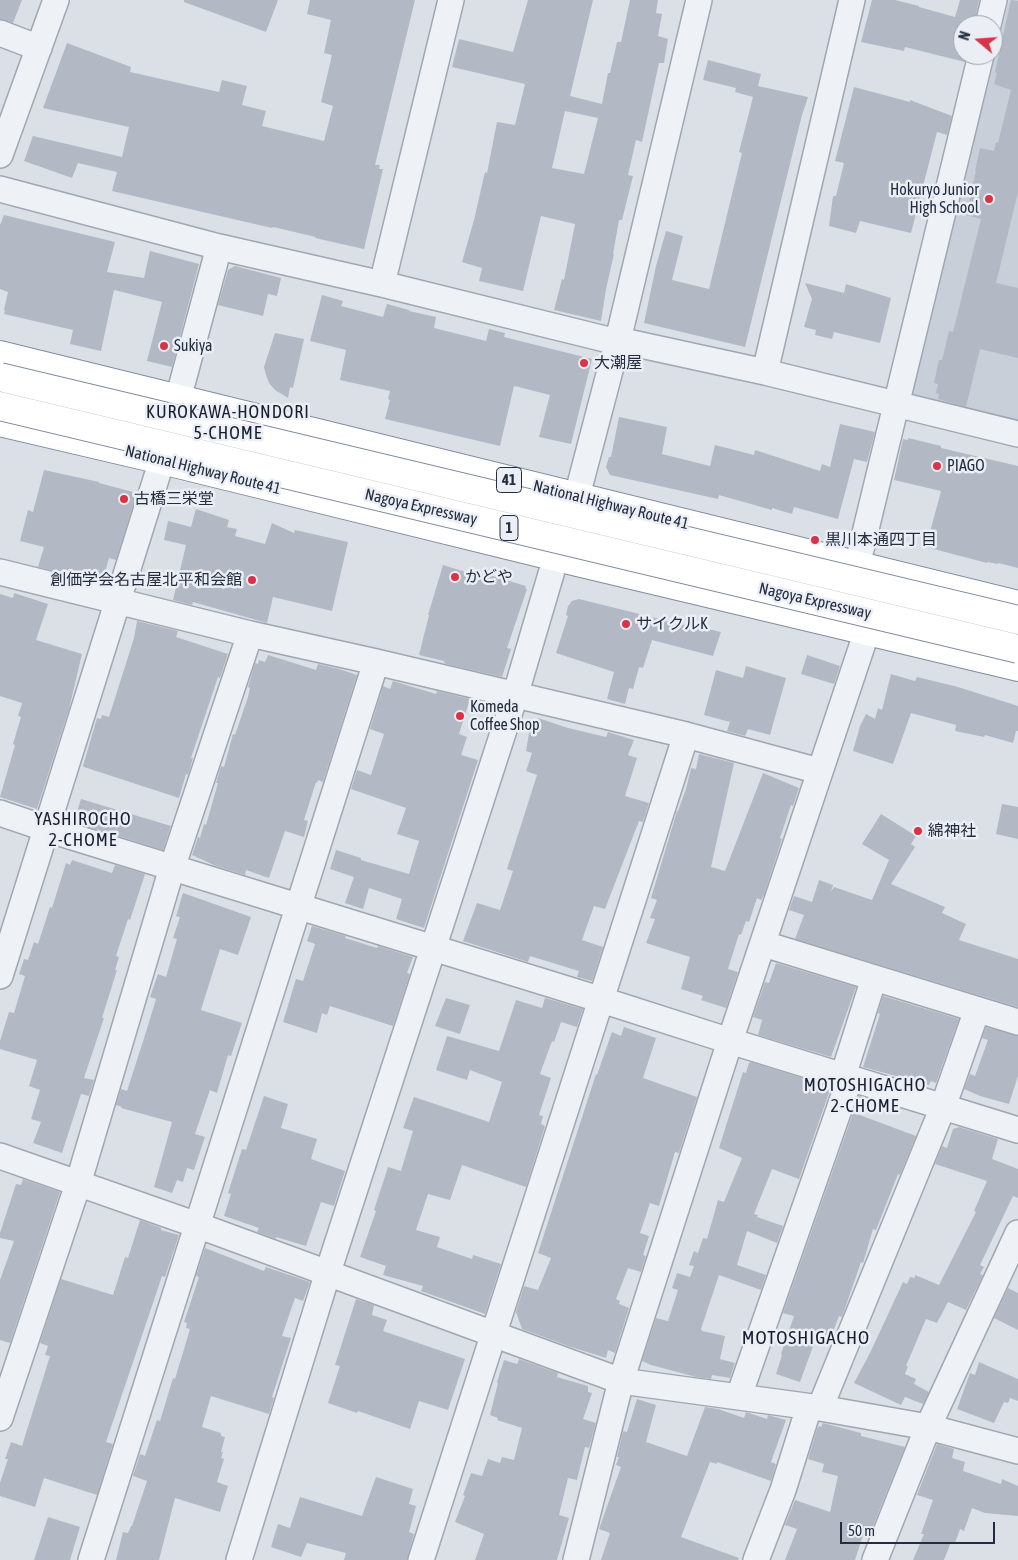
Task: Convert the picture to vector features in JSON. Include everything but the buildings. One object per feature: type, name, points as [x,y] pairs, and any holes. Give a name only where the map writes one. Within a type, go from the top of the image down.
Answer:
[{"type":"highway","name":"National Highway Route 41","points":[[0,355],[1018,605]]},
{"type":"highway","name":"Nagoya Expressway","points":[[0,377],[1018,620]]},
{"type":"highway","name":"Nagoya Expressway","points":[[0,406],[1018,649]]},
{"type":"highway","name":"National Highway Route 41","points":[[0,422],[1018,667]]},
{"type":"street","points":[[0,155],[56,0]]},
{"type":"street","points":[[382,284],[451,0]]},
{"type":"street","points":[[239,1560],[328,1272],[515,696],[556,557],[577,496],[618,340],[699,0]]},
{"type":"street","points":[[765,372],[852,0]]},
{"type":"street","points":[[990,15],[994,0]]},
{"type":"street","points":[[0,33],[39,48]]},
{"type":"street","points":[[857,566],[978,65]]},
{"type":"street","points":[[0,189],[219,247],[605,338],[765,372],[1018,434]]},
{"type":"street","points":[[178,399],[219,247]]},
{"type":"street","points":[[0,976],[162,460]]},
{"type":"street","points":[[0,572],[250,634],[686,735],[819,771]]},
{"type":"street","points":[[576,1560],[620,1381],[730,1041],[764,944],[819,771],[867,631]]},
{"type":"street","points":[[0,1418],[78,1184],[172,868],[250,634]]},
{"type":"street","points":[[92,1560],[376,662]]},
{"type":"street","points":[[421,1560],[686,735]]},
{"type":"street","points":[[0,813],[1018,1130]]},
{"type":"street","points":[[764,944],[1018,1022]]},
{"type":"street","points":[[739,1396],[846,1077],[874,978]]},
{"type":"street","points":[[756,1560],[815,1407],[943,1108],[977,1010]]},
{"type":"street","points":[[0,1156],[197,1224],[620,1381],[815,1407],[928,1427],[1018,1452]]},
{"type":"street","points":[[875,1560],[928,1427],[1018,1233]]},
{"type":"shaded area","name":"Hokuryo Junior High School","points":[[1009,0],[1018,0],[1018,425],[910,399],[993,65],[1003,65],[1003,24]]},
{"type":"place","name":"Hokuryo Junior High School","points":[[989,199]]},
{"type":"place","name":"Sukiya","points":[[164,346]]},
{"type":"place","name":"大潮屋","points":[[584,363]]},
{"type":"place","name":"PIAGO","points":[[937,466]]},
{"type":"place","name":"古橋三栄堂","points":[[124,499]]},
{"type":"place","name":"黒川本通四丁目","points":[[815,540]]},
{"type":"place","name":"かどや","points":[[455,577]]},
{"type":"place","name":"創価学会名古屋北平和会館","points":[[252,580]]},
{"type":"place","name":"サイクルK","points":[[626,624]]},
{"type":"place","name":"Komeda Coffee Shop","points":[[460,716]]},
{"type":"place","name":"綿神社","points":[[918,831]]},
{"type":"district","name":"KUROKAWA-HONDORI 5-CHOME","points":[[228,422]]},
{"type":"district","name":"YASHIROCHO 2-CHOME","points":[[83,830]]},
{"type":"district","name":"MOTOSHIGACHO 2-CHOME","points":[[865,1095]]},
{"type":"district","name":"MOTOSHIGACHO","points":[[806,1338]]}]
